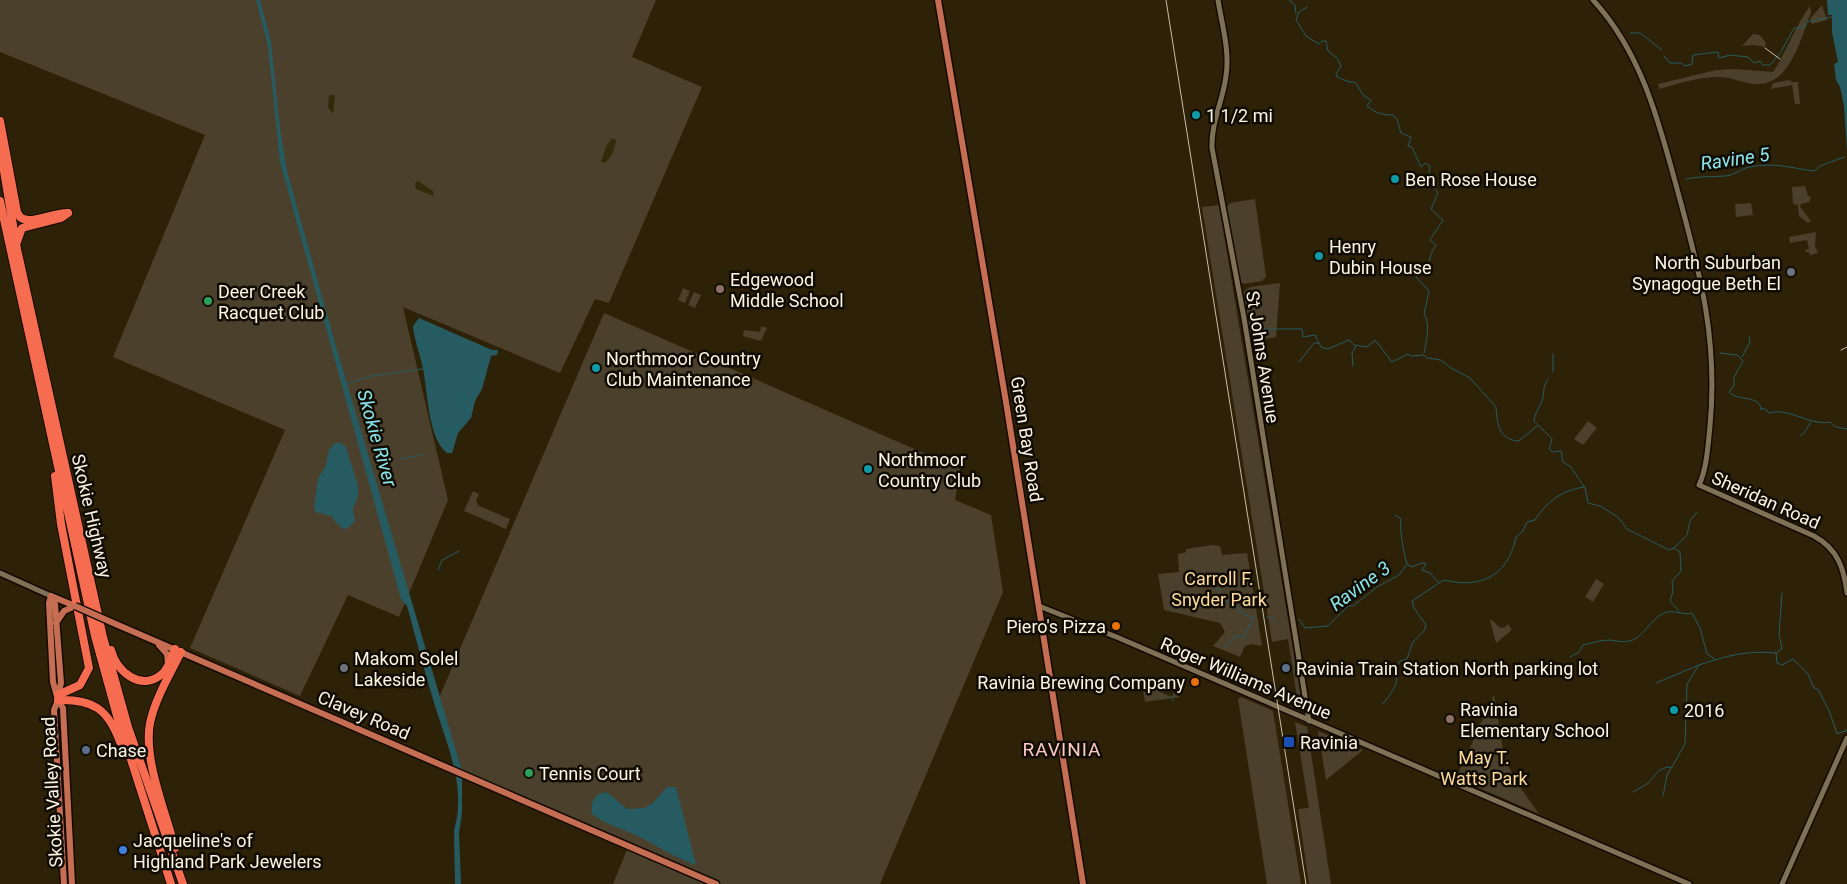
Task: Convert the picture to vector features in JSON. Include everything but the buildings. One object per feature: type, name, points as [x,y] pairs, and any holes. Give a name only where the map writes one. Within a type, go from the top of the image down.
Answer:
[{"type":"highway","points":[[0,121],[17,212],[20,217],[29,220],[59,212],[68,213],[61,218],[22,228],[18,237],[17,248]]},
{"type":"highway","name":"Skokie Highway","points":[[0,147],[17,248],[116,686],[184,884]]},
{"type":"highway","name":"Skokie Highway","points":[[0,201],[97,645],[116,716],[171,884]]},
{"type":"highway","points":[[47,420],[61,524],[89,660],[89,668],[85,680],[58,698]]},
{"type":"highway","points":[[83,544],[97,588],[113,654],[120,669],[132,678],[146,680],[159,676],[178,651]]},
{"type":"highway","points":[[178,651],[152,716],[149,732],[151,758],[184,884]]},
{"type":"highway","points":[[58,698],[86,701],[106,715],[115,729],[143,798]]},
{"type":"main road","name":"Green Bay Road","points":[[938,0],[1039,606],[1083,884]]},
{"type":"main road","name":"Skokie Valley Road","points":[[51,596],[49,603],[53,682],[63,708],[72,881]]},
{"type":"main road","name":"Skokie Valley Road","points":[[51,596],[55,604],[61,683],[54,711],[64,881]]},
{"type":"main road","name":"Clavey Road","points":[[51,596],[716,884]]},
{"type":"main road","points":[[56,624],[64,611],[74,606]]},
{"type":"main road","points":[[152,640],[167,654],[167,667]]},
{"type":"main road","points":[[64,881],[72,881]]},
{"type":"street","name":"St Johns Avenue","points":[[1218,0],[1227,66],[1224,92],[1212,129],[1212,148],[1242,311],[1309,720]]},
{"type":"street","name":"Sheridan Road","points":[[1593,0],[1624,41],[1649,94],[1700,276],[1708,317],[1713,376],[1709,434],[1699,485],[1814,536],[1826,544],[1838,558],[1843,568],[1847,594]]},
{"type":"street","name":"Clavey Road","points":[[0,573],[51,596]]},
{"type":"street","name":"Roger Williams Avenue","points":[[1039,606],[1098,629],[1689,884]]},
{"type":"street","points":[[1782,884],[1847,738]]},
{"type":"green space","points":[[0,0],[656,0],[632,57],[702,87],[609,303],[595,299],[560,373],[403,307],[448,500],[399,617],[348,595],[300,696],[190,648],[285,430],[113,357],[205,135],[0,52]]},
{"type":"green space","points":[[1822,5],[1827,20],[1812,24],[1810,19]]},
{"type":"green space","points":[[1810,6],[1811,13],[1793,58],[1778,77],[1768,83],[1752,84],[1724,77],[1712,77],[1660,89],[1658,84],[1716,70],[1735,69],[1773,72]]},
{"type":"green space","points":[[1753,34],[1760,35],[1766,43],[1765,47],[1754,45],[1742,46]]},
{"type":"green space","points":[[1790,80],[1798,82],[1800,104],[1795,104],[1792,85],[1771,89],[1773,83]]},
{"type":"green space","points":[[1805,186],[1808,196],[1811,197],[1809,202],[1801,204],[1800,207],[1811,221],[1808,223],[1799,216],[1798,205],[1793,204],[1792,187]]},
{"type":"green space","points":[[1255,199],[1266,277],[1262,281],[1243,284],[1240,281],[1226,208],[1230,203]]},
{"type":"green space","points":[[1751,203],[1753,215],[1736,217],[1735,204]]},
{"type":"green space","points":[[1219,205],[1302,704],[1298,704],[1288,639],[1272,642],[1202,207]]},
{"type":"green space","points":[[1816,232],[1815,246],[1818,253],[1810,255],[1809,252],[1806,252],[1805,250],[1809,249],[1807,240],[1790,243],[1789,237]]},
{"type":"green space","points":[[1280,283],[1276,337],[1250,342],[1242,293],[1250,287]]},
{"type":"green space","points":[[683,288],[690,291],[685,303],[678,300]]},
{"type":"green space","points":[[694,292],[701,295],[695,308],[688,305]]},
{"type":"green space","name":"Northmoor Country Club","points":[[604,313],[960,469],[955,500],[991,515],[1003,592],[880,884],[613,884],[630,842],[462,771],[439,698]]},
{"type":"green space","points":[[761,326],[767,328],[761,341],[743,336],[744,330],[760,332]]},
{"type":"green space","points":[[1588,421],[1597,428],[1583,445],[1574,439]]},
{"type":"green space","points":[[473,491],[479,494],[476,501],[479,506],[510,519],[506,529],[464,511]]},
{"type":"green space","name":"Carroll F. Snyder Park","points":[[1213,545],[1220,546],[1222,555],[1247,553],[1262,646],[1252,644],[1245,646],[1240,657],[1213,646],[1225,632],[1220,623],[1164,610],[1158,574],[1179,572],[1178,554],[1186,552],[1186,549]]},
{"type":"green space","points":[[1596,579],[1604,584],[1593,602],[1585,597]]},
{"type":"green space","points":[[1490,620],[1499,627],[1504,628],[1508,624],[1512,630],[1496,643]]},
{"type":"green space","points":[[1115,673],[1133,681],[1133,682],[1117,685]]},
{"type":"green space","points":[[1142,684],[1172,697],[1174,693],[1180,697],[1145,702]]},
{"type":"green space","name":"May T. Watts Park","points":[[1494,695],[1504,756],[1515,780],[1539,814],[1456,778],[1480,726],[1479,724]]},
{"type":"green space","points":[[1241,697],[1273,711],[1301,884],[1267,884],[1238,699]]},
{"type":"green space","points":[[1295,722],[1307,727],[1331,884],[1309,884],[1298,809],[1309,808]]},
{"type":"green space","points":[[1318,731],[1363,750],[1326,780]]},
{"type":"sand","points":[[329,95],[333,95],[335,98],[333,114],[328,107]]},
{"type":"sand","points":[[612,138],[616,140],[614,150],[608,160],[603,163],[601,161]]},
{"type":"sand","points":[[418,181],[433,191],[434,196],[416,189],[415,183]]},
{"type":"water","points":[[256,0],[260,0],[271,42],[280,129],[287,171],[335,343],[462,771],[462,813],[459,833],[461,884],[455,884],[454,830],[458,798],[454,767],[431,694],[407,606],[401,599],[280,162],[268,46]]},
{"type":"water","points":[[1827,0],[1847,0],[1847,151],[1844,106],[1840,87],[1836,80],[1834,64],[1838,62],[1832,32],[1832,15],[1828,15]]},
{"type":"water","points":[[419,318],[492,350],[498,350],[497,355],[491,356],[482,389],[475,401],[471,418],[458,433],[452,453],[447,453],[440,446],[432,425],[424,374],[413,326]]},
{"type":"water","points":[[335,443],[341,443],[346,447],[358,486],[358,496],[353,508],[355,521],[347,529],[341,528],[331,516],[316,512],[314,508],[318,479],[326,465],[329,450]]},
{"type":"water","points":[[667,787],[676,787],[696,865],[674,856],[640,837],[608,824],[591,813],[593,800],[599,794],[607,792],[627,809],[644,808],[653,803]]},
{"type":"waterway","name":"Ravine 3","points":[[1289,0],[1295,5],[1296,14]]},
{"type":"waterway","name":"Ravine 3","points":[[1307,7],[1299,12],[1296,20],[1306,36],[1319,44],[1322,41],[1326,41],[1328,51],[1337,58],[1341,66],[1336,74],[1337,77],[1349,82],[1355,82],[1364,96],[1371,100],[1367,106],[1379,113],[1393,115],[1397,119],[1401,133],[1411,137],[1408,146],[1412,147],[1421,167],[1425,163],[1430,166],[1429,173],[1431,175],[1429,182],[1438,193],[1431,209],[1443,220],[1430,240],[1436,245],[1427,265],[1416,277],[1429,291],[1424,314],[1428,328],[1424,353]]},
{"type":"waterway","points":[[1664,56],[1670,63],[1681,63],[1685,66],[1692,64],[1693,55],[1718,52],[1719,58],[1730,55],[1748,57],[1754,63],[1760,61],[1763,65],[1770,65],[1781,52],[1794,28],[1805,27],[1807,22],[1832,17]]},
{"type":"waterway","points":[[1630,33],[1640,33],[1662,50]]},
{"type":"waterway","name":"Ravine 5","points":[[1686,179],[1727,176],[1749,167],[1767,165],[1814,171],[1820,166],[1844,157]]},
{"type":"waterway","name":"Ravine 3","points":[[1259,329],[1302,329],[1303,337],[1315,335],[1321,347],[1328,349],[1349,340],[1354,345],[1367,347],[1375,340],[1392,362],[1408,354],[1411,356],[1424,355],[1427,358],[1441,360],[1451,368],[1470,378],[1496,407],[1498,425],[1507,438],[1519,441],[1538,425],[1552,439],[1549,449],[1553,452],[1561,451],[1563,462],[1571,467],[1585,488],[1588,503],[1600,506],[1618,517],[1627,529],[1669,550],[1674,548],[1680,552],[1681,571],[1672,581],[1673,591],[1670,601],[1679,611]]},
{"type":"waterway","points":[[1742,357],[1750,342],[1749,336]]},
{"type":"waterway","points":[[1299,362],[1314,343],[1319,343]]},
{"type":"waterway","points":[[1353,366],[1352,353],[1356,346]]},
{"type":"waterway","points":[[1720,353],[1737,355],[1743,361],[1734,377],[1734,386],[1729,392],[1733,395],[1753,400],[1760,405],[1761,410],[1764,408],[1769,413],[1784,412],[1822,423],[1830,422],[1836,427],[1847,429]]},
{"type":"waterway","points":[[1553,354],[1553,372]]},
{"type":"waterway","points":[[346,384],[371,376],[423,369]]},
{"type":"waterway","points":[[1537,424],[1534,421],[1543,398],[1544,386],[1548,379]]},
{"type":"waterway","points":[[1800,436],[1811,422]]},
{"type":"waterway","name":"Skokie River","points":[[400,459],[422,455]]},
{"type":"waterway","name":"Ravine 3","points":[[1299,619],[1305,628],[1328,626],[1348,606],[1353,606],[1377,587],[1399,575],[1407,564],[1412,567],[1422,563],[1426,564],[1422,570],[1430,573],[1439,583],[1444,580],[1470,583],[1481,581],[1499,570],[1507,561],[1516,537],[1523,531],[1527,522],[1535,520],[1555,498],[1569,491],[1584,487]]},
{"type":"waterway","points":[[1674,548],[1687,535],[1690,521],[1697,512]]},
{"type":"waterway","points":[[1395,515],[1401,519],[1401,535],[1407,564]]},
{"type":"waterway","points":[[438,570],[442,560],[459,551]]},
{"type":"waterway","name":"Ravine 3","points":[[1213,577],[1216,589],[1219,589],[1226,601],[1237,606],[1240,612],[1252,618]]},
{"type":"waterway","points":[[1383,704],[1396,683],[1397,674],[1395,669],[1400,661],[1407,659],[1413,642],[1424,631],[1426,625],[1414,608],[1412,601],[1439,583]]},
{"type":"waterway","points":[[1776,653],[1782,649],[1779,634],[1782,593]]},
{"type":"waterway","name":"Ravine 3","points":[[1570,657],[1579,652],[1583,645],[1607,640],[1624,642],[1633,640],[1641,635],[1654,620],[1662,614],[1670,612],[1692,613],[1700,628],[1707,654],[1715,659]]},
{"type":"waterway","name":"Ravine 3","points":[[1224,648],[1235,636],[1244,637],[1254,617]]},
{"type":"waterway","name":"Ravine 3","points":[[1267,617],[1273,618]]},
{"type":"waterway","name":"Ravine 3","points":[[1633,792],[1647,784],[1663,768],[1672,767],[1685,744],[1687,684],[1699,665],[1718,659],[1737,654],[1766,652],[1776,653],[1777,663],[1782,665],[1793,659],[1808,674],[1814,688],[1818,689],[1830,713],[1837,734],[1847,730]]},
{"type":"waterway","points":[[1555,669],[1560,664]]},
{"type":"waterway","points":[[1656,683],[1699,665]]},
{"type":"waterway","points":[[1171,696],[1173,701]]},
{"type":"waterway","points":[[1663,796],[1667,775],[1671,768]]},
{"type":"railway","points":[[1166,0],[1306,884]]},
{"type":"railway","points":[[1765,48],[1780,59]]},
{"type":"railway","points":[[1841,350],[1847,347]]},
{"type":"place","name":"1 1/2 mi","points":[[1196,115]]},
{"type":"place","name":"Ben Rose House","points":[[1395,179]]},
{"type":"place","name":"Henry Dubin House","points":[[1319,256]]},
{"type":"place","name":"North Suburban Synagogue Beth El","points":[[1791,272]]},
{"type":"place","name":"Edgewood Middle School","points":[[720,289]]},
{"type":"place","name":"Deer Creek Racquet Club","points":[[208,301]]},
{"type":"place","name":"Northmoor Country Club Maintenance","points":[[596,368]]},
{"type":"place","name":"Northmoor Country Club","points":[[868,469]]},
{"type":"place","name":"Piero's Pizza","points":[[1116,626]]},
{"type":"place","name":"Makom Solel Lakeside","points":[[344,668]]},
{"type":"place","name":"Ravinia Train Station North parking lot","points":[[1286,668]]},
{"type":"place","name":"Ravinia Brewing Company","points":[[1195,682]]},
{"type":"place","name":"2016","points":[[1674,710]]},
{"type":"place","name":"Ravinia Elementary School","points":[[1450,719]]},
{"type":"place","name":"Ravinia","points":[[1289,742]]},
{"type":"place","name":"Chase","points":[[86,750]]},
{"type":"place","name":"Tennis Court","points":[[529,773]]},
{"type":"place","name":"Jacqueline's of Highland Park Jewelers","points":[[123,850]]},
{"type":"district","name":"RAVINIA","points":[[1062,749]]}]
